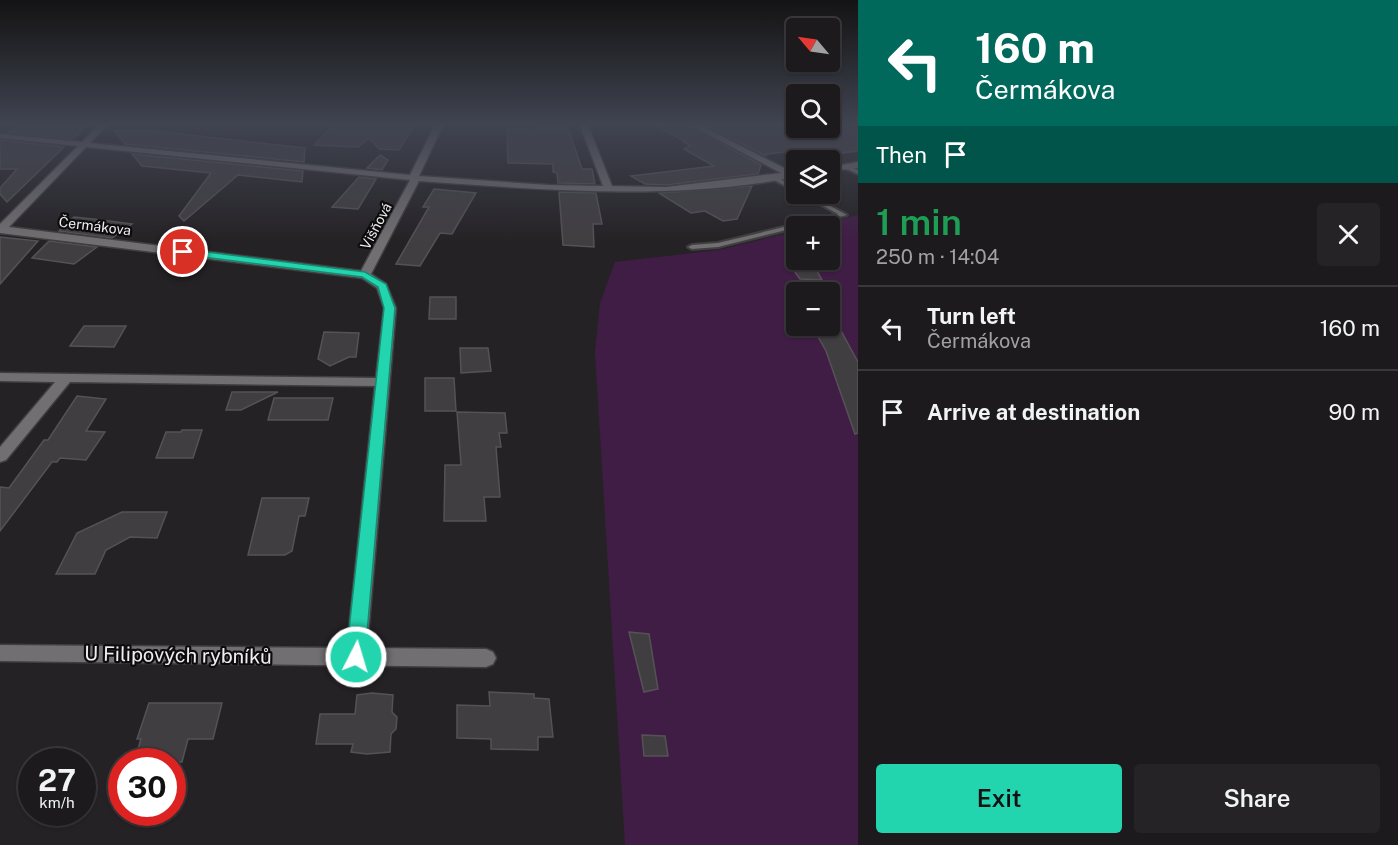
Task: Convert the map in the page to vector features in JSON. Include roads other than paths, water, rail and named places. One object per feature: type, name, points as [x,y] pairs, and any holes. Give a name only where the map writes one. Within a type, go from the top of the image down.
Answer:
[{"type":"street","points":[[0,230],[66,164]]},
{"type":"street","points":[[285,164],[504,186],[609,190],[692,188],[786,175]]},
{"type":"street","name":"Višňová","points":[[365,275],[417,178],[414,174],[419,164]]},
{"type":"street","points":[[599,164],[609,190]]},
{"type":"street","points":[[840,168],[858,165]]},
{"type":"street","name":"Čermákova","points":[[0,230],[365,275]]},
{"type":"street","points":[[356,657],[390,308],[382,286],[365,275]]},
{"type":"street","points":[[0,377],[381,382]]},
{"type":"street","points":[[0,457],[66,377]]},
{"type":"street","name":"U Filipových rybníků","points":[[0,653],[486,658]]},
{"type":"lane","points":[[846,167],[858,172]]},
{"type":"lane","points":[[773,177],[786,184]]},
{"type":"lane","points":[[692,247],[718,245],[844,215],[823,204]]}]
